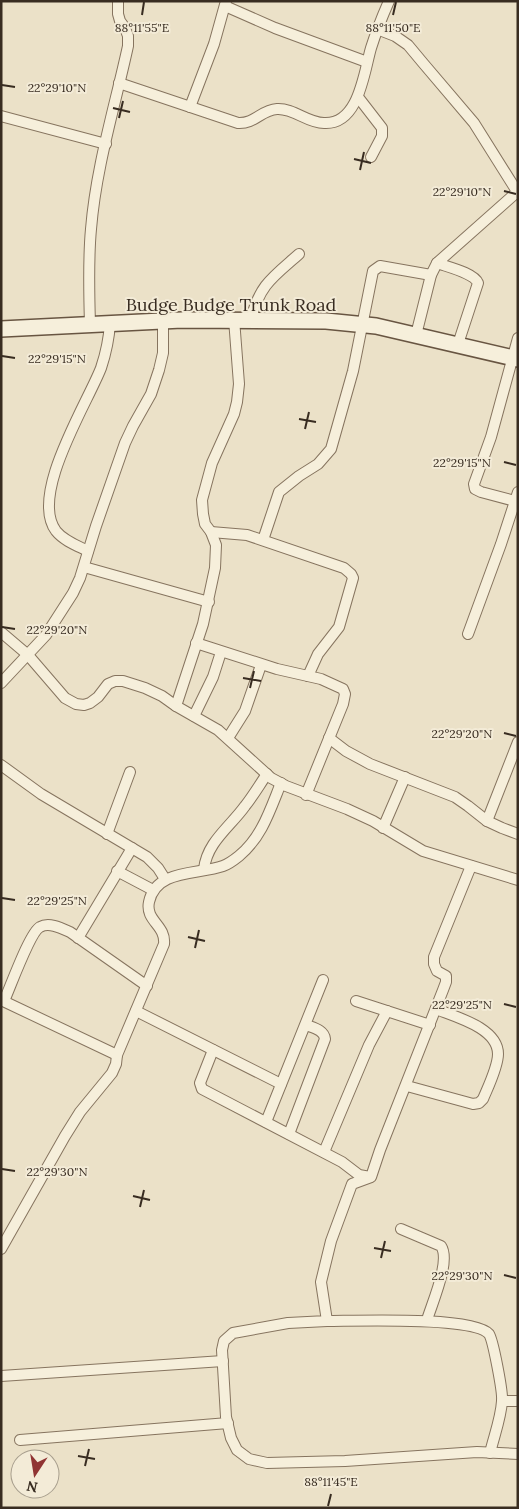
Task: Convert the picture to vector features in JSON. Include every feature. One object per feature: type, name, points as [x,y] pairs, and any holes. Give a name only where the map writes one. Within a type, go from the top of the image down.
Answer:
[{"type":"main road","name":"Budge Budge Trunk Road","points":[[1,329],[234,319],[326,321],[361,324],[515,358]]},
{"type":"street","points":[[90,324],[88,285],[91,227],[106,144],[128,46],[126,28],[120,21],[118,1]]},
{"type":"street","points":[[120,84],[238,122],[251,122],[266,112],[276,109],[287,110],[316,122],[325,124],[334,122],[352,108],[358,97],[376,29],[389,1]]},
{"type":"street","points":[[190,107],[226,4],[274,28],[367,62]]},
{"type":"street","points":[[376,29],[395,36],[408,45],[474,123],[518,192],[437,262],[431,275],[416,335]]},
{"type":"street","points":[[358,97],[382,128],[382,136],[370,156]]},
{"type":"street","points":[[1,116],[106,144]]},
{"type":"street","points":[[250,319],[255,302],[267,282],[299,254]]},
{"type":"street","points":[[437,262],[471,275],[476,278],[478,283],[458,344]]},
{"type":"street","points":[[263,540],[279,492],[318,464],[331,449],[353,371],[370,276],[375,267],[389,267],[431,275]]},
{"type":"street","points":[[176,706],[209,602],[215,568],[216,544],[205,524],[202,514],[202,500],[212,462],[237,402],[239,384],[234,319]]},
{"type":"street","points":[[1,683],[46,635],[73,593],[84,567],[96,526],[126,443],[151,394],[159,370],[163,353],[163,321]]},
{"type":"street","points":[[88,551],[66,540],[56,531],[50,516],[50,493],[71,429],[101,368],[107,349],[110,323]]},
{"type":"street","points":[[468,634],[502,544],[516,496],[481,492],[475,489],[474,484],[491,437],[515,358],[518,338]]},
{"type":"street","points":[[211,532],[233,532],[248,535],[344,568],[351,574],[353,578],[339,627],[318,654],[308,676]]},
{"type":"street","points":[[84,567],[209,602]]},
{"type":"street","points":[[1,632],[28,655],[65,698],[76,704],[84,705],[90,703],[98,697],[108,684],[115,681],[123,681],[145,688],[162,696],[218,730],[267,774],[281,783],[306,795],[347,809],[423,851],[518,880]]},
{"type":"street","points":[[196,643],[261,665],[333,683],[343,689],[345,694],[343,704],[306,795]]},
{"type":"street","points":[[194,716],[213,677],[221,652]]},
{"type":"street","points":[[228,738],[245,711],[261,665]]},
{"type":"street","points":[[329,738],[370,764],[455,797],[487,821],[518,834]]},
{"type":"street","points":[[487,821],[518,742]]},
{"type":"street","points":[[1,765],[41,794],[153,862],[165,879]]},
{"type":"street","points":[[107,834],[130,772]]},
{"type":"street","points":[[204,870],[207,854],[213,844],[245,806],[267,774]]},
{"type":"street","points":[[383,828],[405,778]]},
{"type":"street","points":[[1,1248],[80,1112],[112,1073],[116,1064],[117,1054],[164,944],[165,936],[149,911],[149,900],[153,890],[165,879],[227,864],[250,845],[260,833],[281,783]]},
{"type":"street","points":[[78,938],[132,848]]},
{"type":"street","points":[[371,1177],[446,982],[446,976],[436,971],[434,957],[471,866]]},
{"type":"street","points":[[117,871],[153,890]]},
{"type":"street","points":[[117,1054],[3,1000],[37,929],[48,925],[58,926],[78,938],[147,986]]},
{"type":"street","points":[[266,1122],[323,980]]},
{"type":"street","points":[[356,1001],[430,1025]]},
{"type":"street","points":[[406,1086],[473,1104],[479,1103],[483,1099],[498,1054],[492,1037],[475,1025],[436,1009]]},
{"type":"street","points":[[136,1011],[281,1084]]},
{"type":"street","points":[[324,1152],[369,1045],[387,1011]]},
{"type":"street","points":[[289,1134],[325,1040],[321,1032],[306,1025]]},
{"type":"street","points":[[213,1050],[201,1079],[200,1087],[324,1152],[358,1174],[371,1177]]},
{"type":"street","points":[[327,1321],[321,1282],[331,1241],[352,1184],[358,1174]]},
{"type":"street","points":[[352,1184],[371,1177]]},
{"type":"street","points":[[401,1229],[441,1246],[444,1250],[444,1267],[426,1320]]},
{"type":"street","points":[[490,1453],[502,1401],[490,1336],[487,1332],[478,1328],[426,1320],[327,1321],[288,1323],[233,1333],[224,1341],[222,1350],[228,1424],[231,1438],[237,1450],[249,1459],[267,1463],[490,1453],[518,1454]]},
{"type":"street","points":[[1,1376],[223,1361]]},
{"type":"street","points":[[502,1401],[518,1401]]},
{"type":"street","points":[[20,1440],[228,1424]]}]
